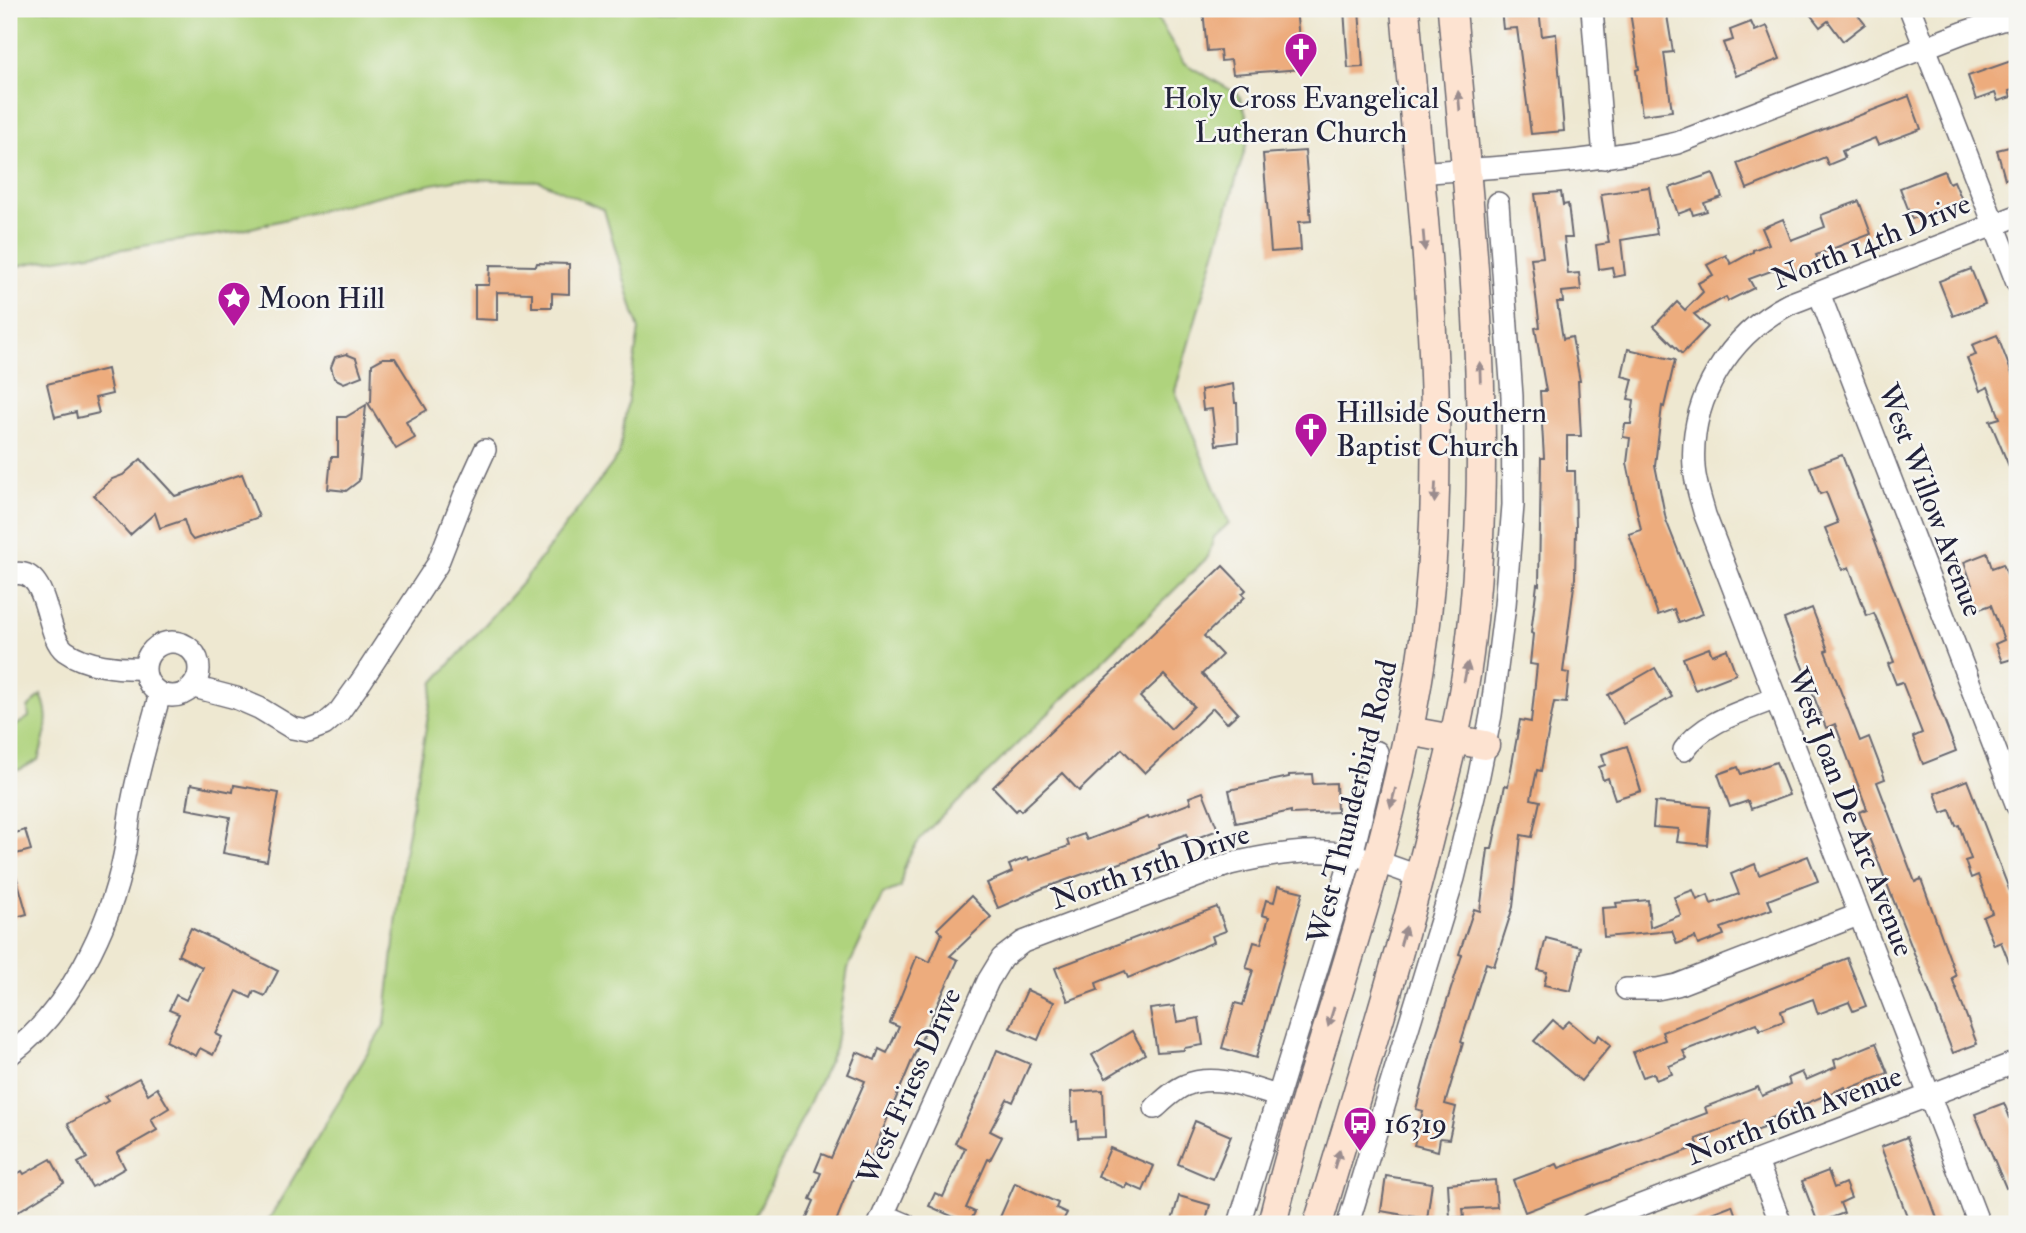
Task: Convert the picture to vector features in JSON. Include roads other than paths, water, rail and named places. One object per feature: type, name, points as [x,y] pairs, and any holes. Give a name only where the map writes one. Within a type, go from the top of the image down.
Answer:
[{"type":"main road","name":"West Thunderbird Road","points":[[1278,1223],[1365,858],[1409,732],[1422,658],[1436,492],[1436,420],[1432,335],[1405,9]]},
{"type":"main road","points":[[1318,1224],[1420,877],[1454,739],[1469,656],[1477,577],[1481,493],[1479,336],[1452,9]]},
{"type":"main road","points":[[1409,732],[1485,745]]},
{"type":"street","points":[[1592,9],[1604,158]]},
{"type":"street","points":[[1910,9],[2017,283]]},
{"type":"street","points":[[1418,173],[1604,158],[1645,151],[1698,136],[1926,46],[2001,20],[2017,18]]},
{"type":"street","points":[[1348,1224],[1454,878],[1485,745],[1505,605],[1513,505],[1512,397],[1498,203]]},
{"type":"street","name":"North 14th Drive","points":[[1699,415],[1717,370],[1734,344],[1770,314],[2017,216]]},
{"type":"street","points":[[1472,259],[1502,257]]},
{"type":"street","name":"West Willow Avenue","points":[[1819,293],[2017,806]]},
{"type":"street","name":"West Joan De Arc Avenue","points":[[1699,415],[1694,467],[1702,504],[1729,581],[1979,1224]]},
{"type":"street","points":[[194,687],[236,698],[292,728],[308,731],[324,725],[339,712],[362,680],[437,565],[485,450]]},
{"type":"street","points":[[9,575],[14,573],[26,576],[41,591],[54,638],[63,650],[97,664],[125,669],[144,668]]},
{"type":"street","points":[[173,641],[185,644],[194,652],[200,665],[194,687],[186,694],[175,697],[160,694],[145,677],[146,658],[157,646],[173,641]]},
{"type":"street","points":[[9,1055],[43,1024],[80,971],[101,933],[118,880],[132,803],[160,694]]},
{"type":"street","points":[[1684,750],[1693,737],[1707,726],[1776,698]]},
{"type":"street","name":"West Thunderbird Road","points":[[1239,1224],[1278,1096],[1365,858],[1377,752]]},
{"type":"street","name":"North 15th Drive","points":[[993,971],[1002,958],[1023,942],[1230,864],[1286,853],[1332,852],[1365,858],[1420,877]]},
{"type":"street","points":[[1626,989],[1657,989],[1677,985],[1858,915]]},
{"type":"street","name":"West Friess Drive","points":[[881,1219],[993,971]]},
{"type":"street","name":"North 16th Avenue","points":[[1591,1224],[2017,1062]]},
{"type":"street","points":[[1155,1108],[1183,1086],[1208,1080],[1231,1083],[1278,1096]]},
{"type":"street","points":[[1757,1162],[1781,1224]]},
{"type":"street","points":[[881,1219],[905,1224]]},
{"type":"place","name":"Holy Cross Evangelical Lutheran Church","points":[[1301,79]]},
{"type":"place","name":"Moon Hill","points":[[234,328]]},
{"type":"place","name":"Hillside Southern Baptist Church","points":[[1311,459]]},
{"type":"place","name":"16319","points":[[1360,1153]]}]
